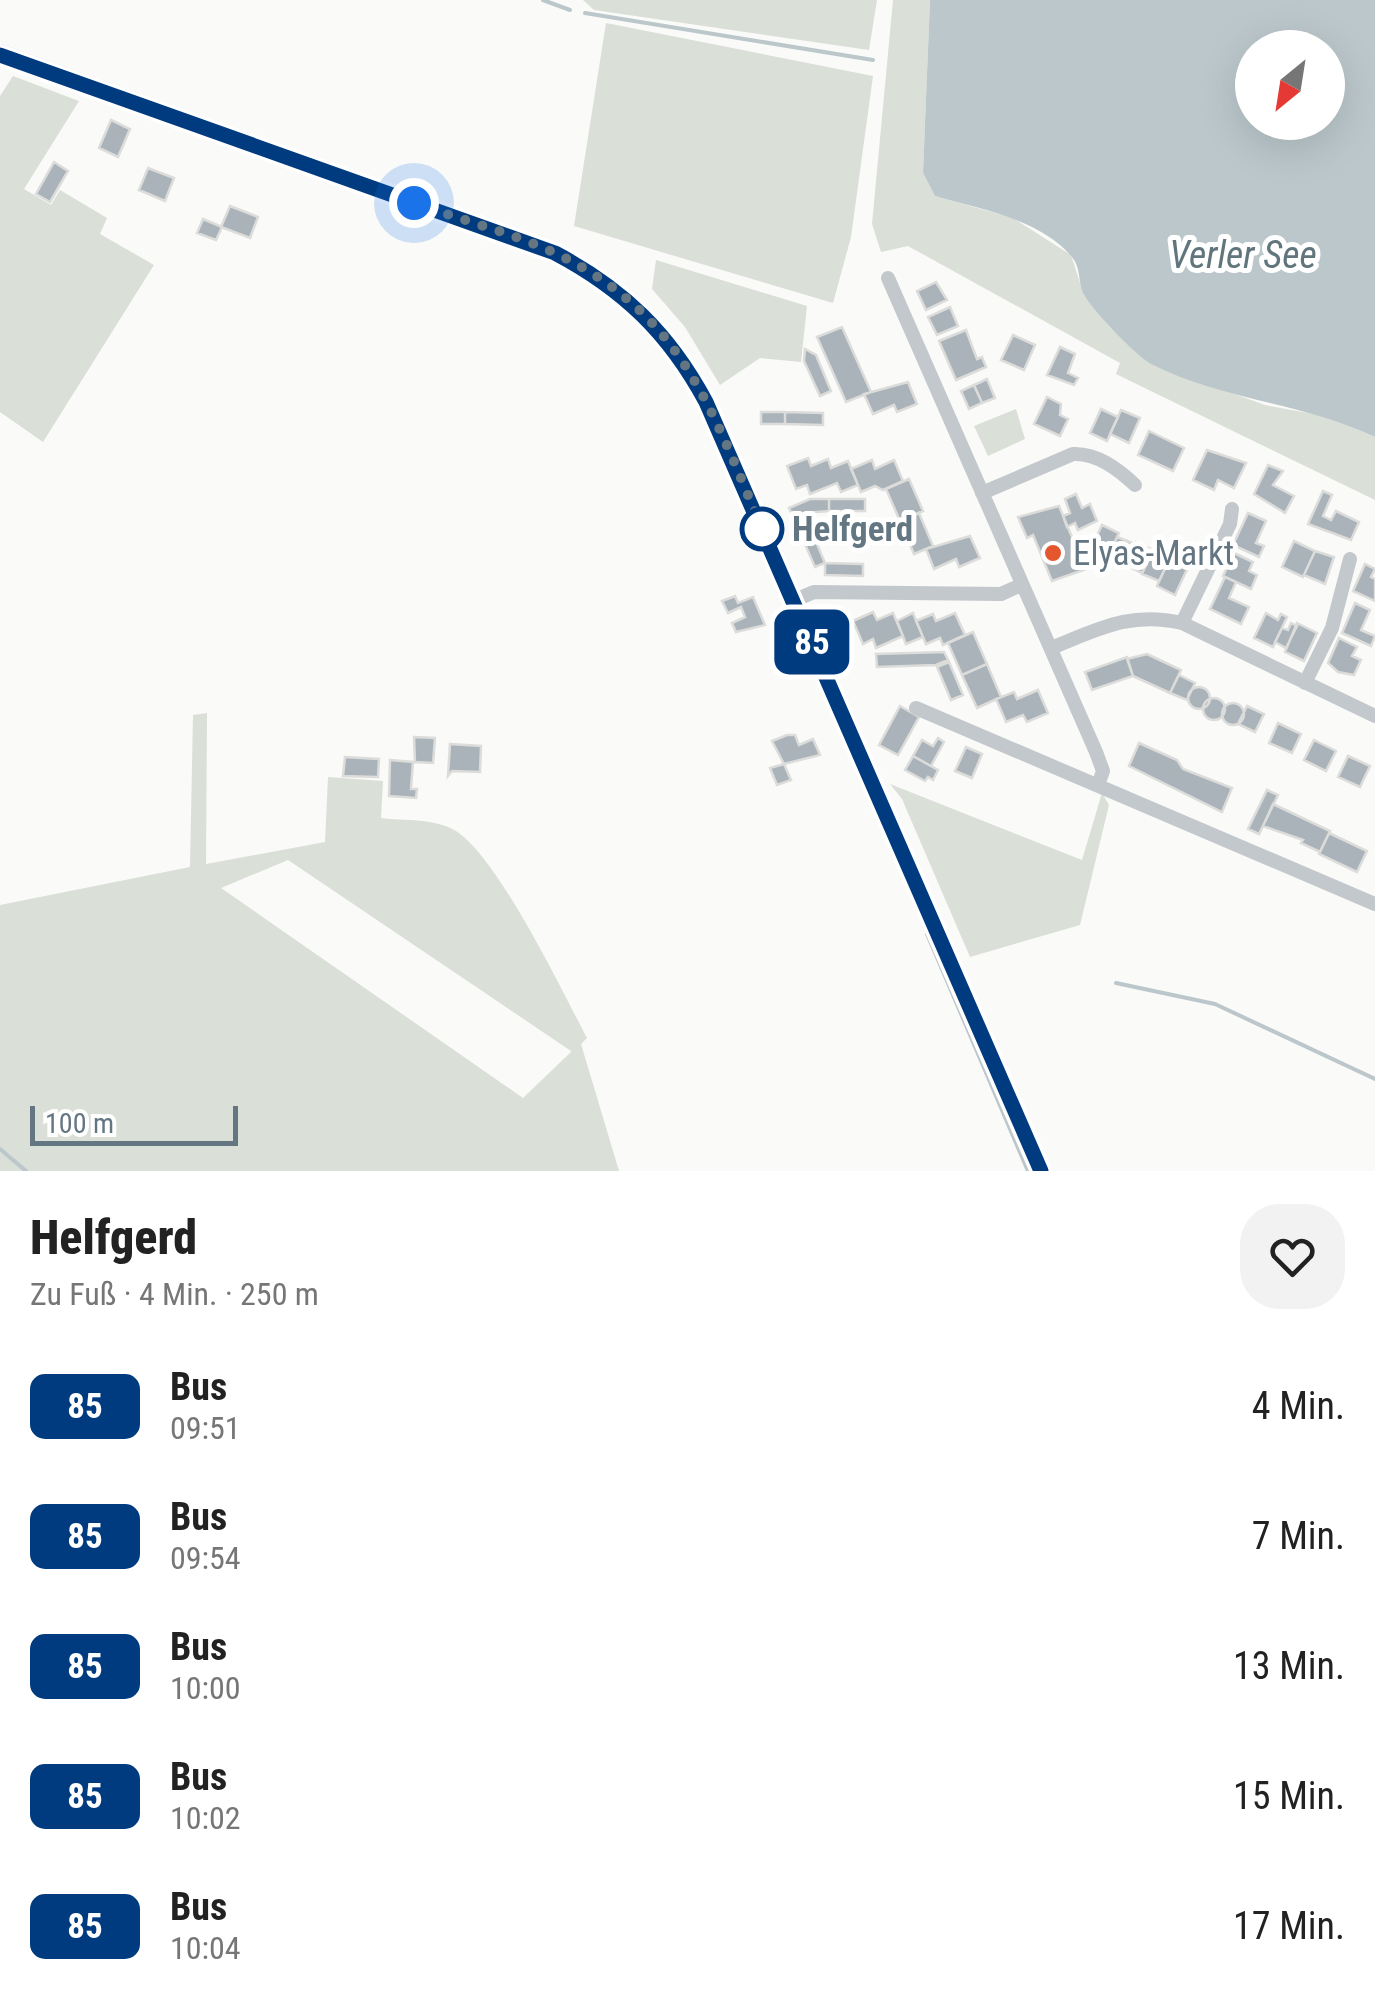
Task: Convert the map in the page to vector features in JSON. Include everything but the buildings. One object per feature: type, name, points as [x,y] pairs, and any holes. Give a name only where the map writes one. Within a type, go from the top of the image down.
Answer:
[{"type":"main road","points":[[0,54],[555,253],[630,300],[667,336],[687,366],[794,600],[1040,1171]]},
{"type":"street","points":[[888,278],[1104,771],[1098,785]]},
{"type":"street","points":[[982,493],[1073,454],[1085,454],[1117,469],[1136,485]]},
{"type":"street","points":[[1182,624],[1230,524],[1232,508]]},
{"type":"street","points":[[1305,683],[1332,628],[1350,559]]},
{"type":"street","points":[[794,600],[814,592],[1001,594],[1022,585]]},
{"type":"street","points":[[1051,648],[1120,621],[1152,616],[1182,624],[1375,716]]},
{"type":"street","points":[[916,708],[1375,904]]},
{"type":"shaded area","points":[[583,0],[877,0],[869,50],[594,10]]},
{"type":"shaded area","points":[[893,0],[930,0],[923,173],[935,196],[1013,218],[1071,255],[1084,295],[1111,328],[1152,364],[1265,405],[1335,418],[1375,437],[1375,500],[1116,374],[1120,363],[908,246],[881,252],[872,224]]},
{"type":"shaded area","points":[[606,23],[873,76],[851,237],[833,303],[574,226]]},
{"type":"shaded area","points":[[13,76],[79,101],[24,189],[51,205],[60,190],[107,218],[100,234],[154,265],[43,442],[0,412],[0,96]]},
{"type":"shaded area","points":[[656,260],[807,306],[801,362],[760,358],[720,385],[685,327],[652,289]]},
{"type":"shaded area","points":[[1016,409],[1025,439],[988,456],[974,426]]},
{"type":"shaded area","points":[[207,713],[206,864],[325,842],[328,777],[383,781],[381,818],[439,824],[456,831],[473,846],[528,927],[587,1038],[581,1044],[619,1171],[0,1171],[0,905],[190,867],[193,715]],"holes":[[[288,860],[571,1051],[523,1098],[221,888]]]},
{"type":"shaded area","points":[[890,784],[1082,860],[1102,793],[1109,805],[1080,925],[970,957],[902,799]]},
{"type":"water","name":"Verler See","points":[[930,0],[1375,0],[1375,437],[1320,416],[1206,386],[1151,364],[1125,342],[1088,300],[1075,261],[1059,244],[1008,217],[935,196],[923,173]]},
{"type":"waterway","points":[[543,0],[570,10]]},
{"type":"waterway","points":[[585,13],[873,60]]},
{"type":"waterway","points":[[927,934],[1028,1171]]},
{"type":"waterway","points":[[1116,983],[1215,1004],[1375,1079]]},
{"type":"waterway","points":[[0,1149],[26,1171]]},
{"type":"bus line","name":"85","points":[[0,55],[555,253],[630,300],[667,336],[706,402],[1041,1171]]},
{"type":"place","name":"Helfgerd","points":[[762,529]]},
{"type":"place","name":"Elyas-Markt","points":[[1053,553]]},
{"type":"route","points":[[414,203],[555,253],[630,300],[667,336],[687,366],[766,538],[762,529]]}]
